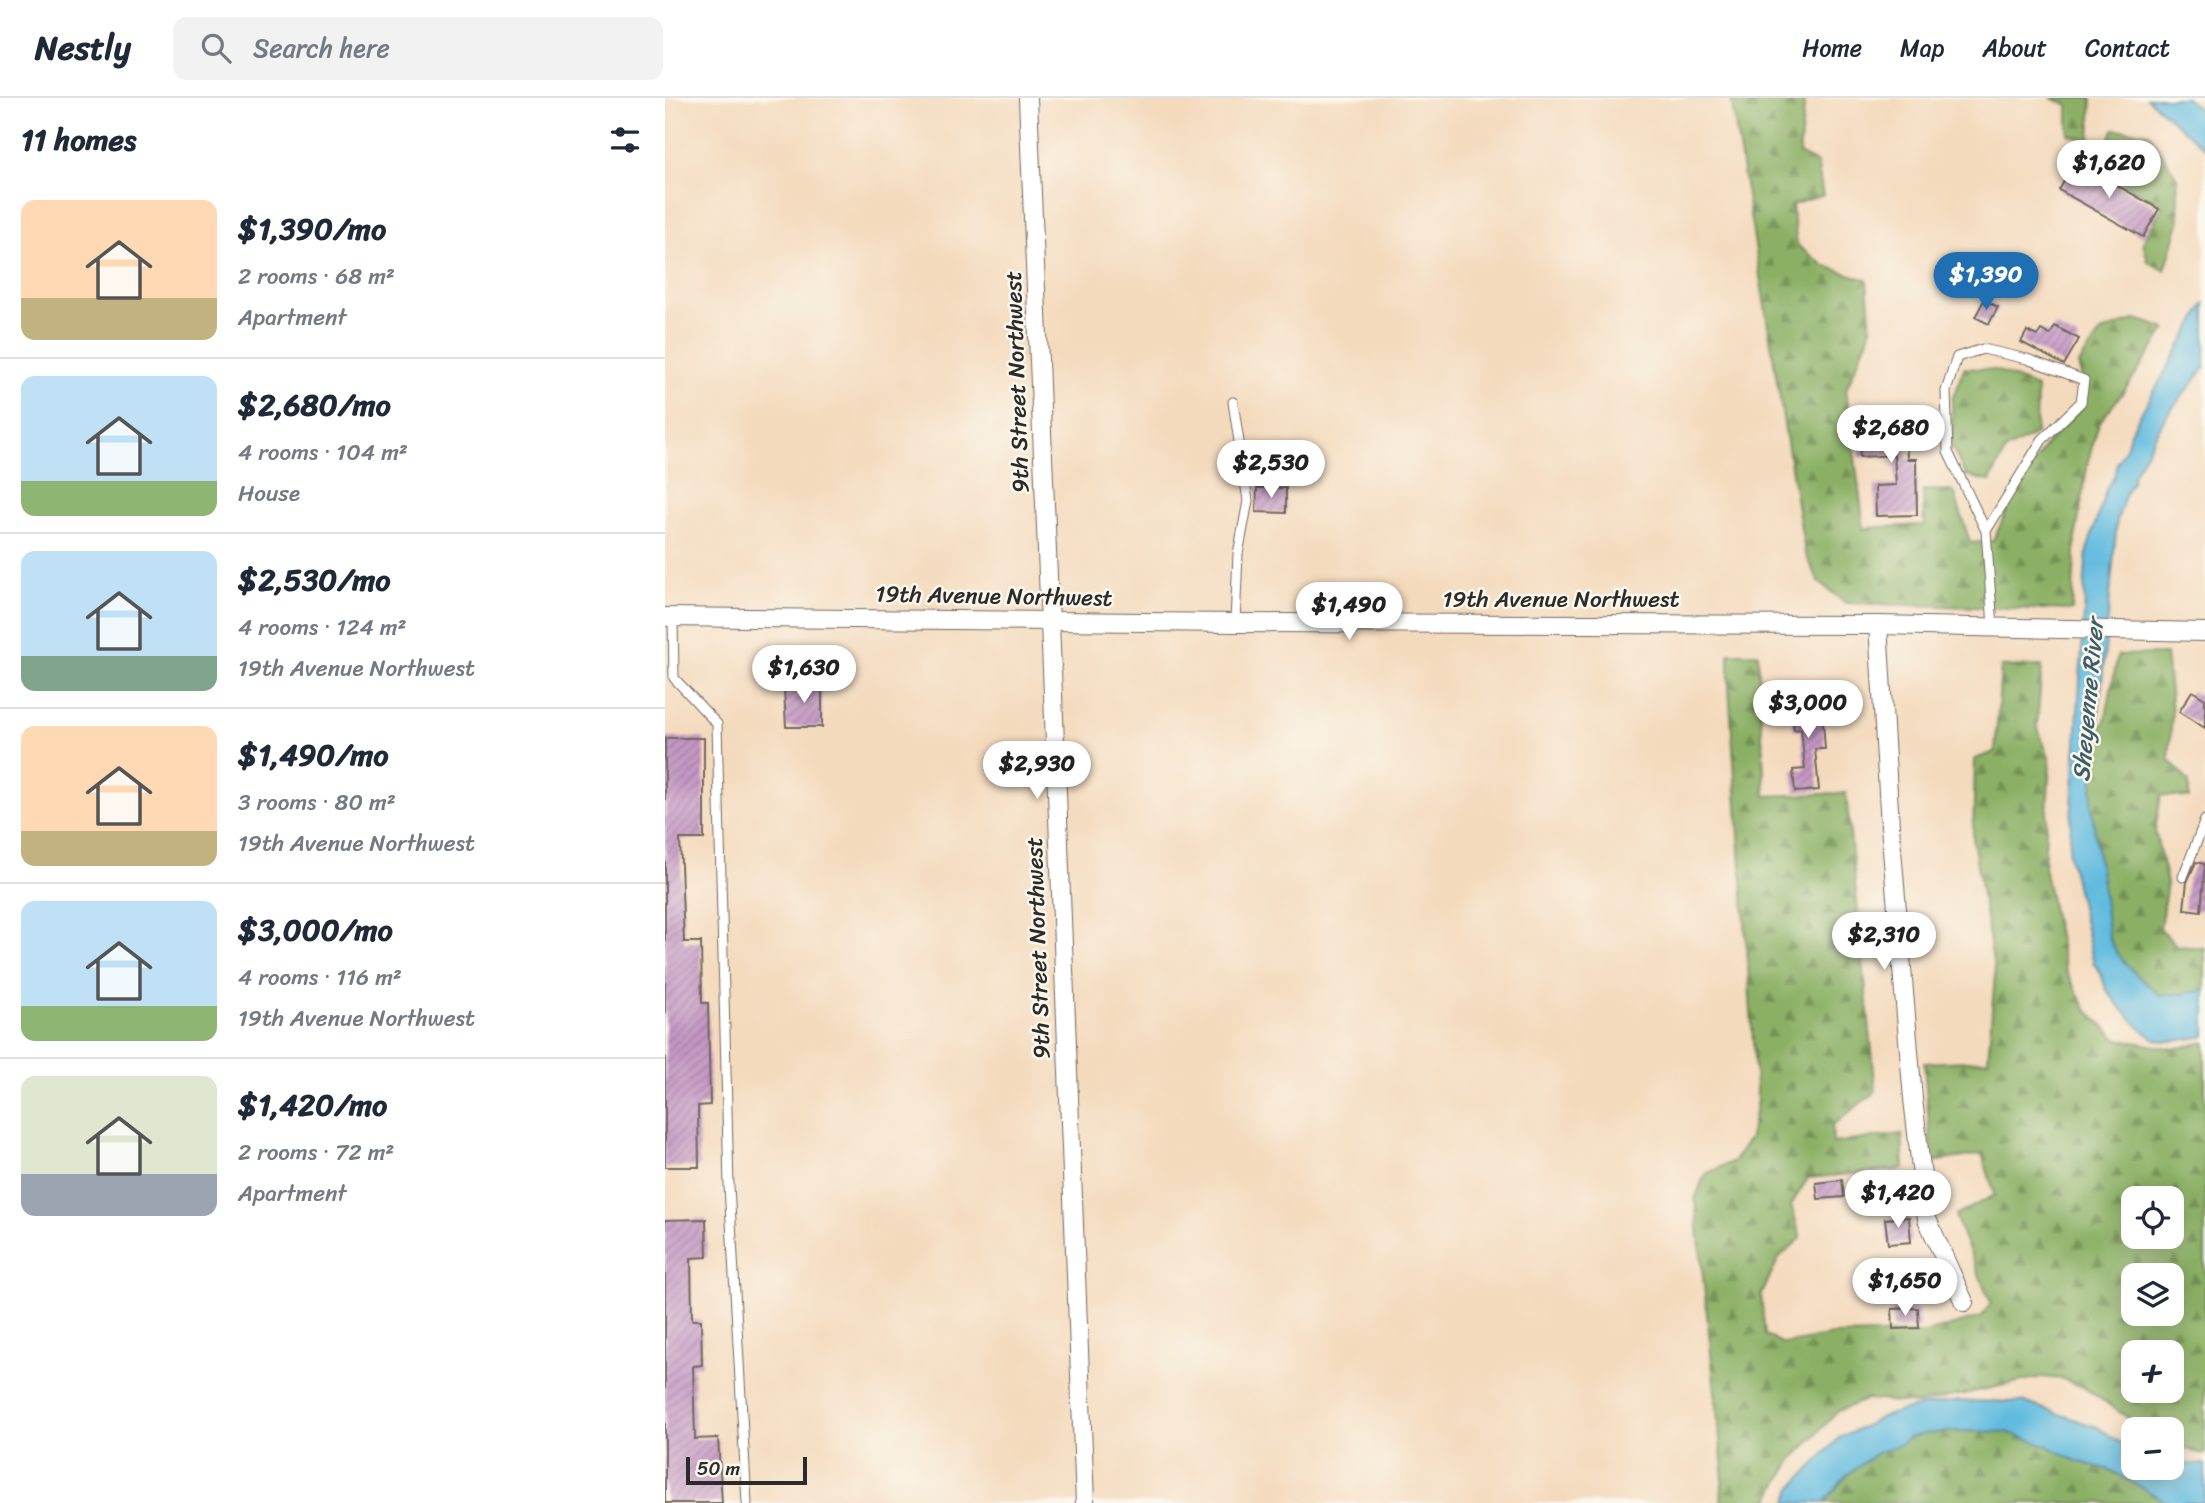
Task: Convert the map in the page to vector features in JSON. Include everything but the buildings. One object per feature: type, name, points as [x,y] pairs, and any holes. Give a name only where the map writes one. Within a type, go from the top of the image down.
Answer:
[{"type":"street","name":"9th Street Northwest","points":[[1028,98],[1042,379],[1085,1503]]},
{"type":"street","name":"19th Avenue Northwest","points":[[669,617],[1235,623],[1878,625],[2205,632]]},
{"type":"street","points":[[1878,625],[1889,826],[1913,1099],[1927,1219],[1964,1302]]},
{"type":"lane","points":[[1986,531],[2042,440],[2081,402],[2084,380],[2027,359],[1983,349],[1957,358],[1947,391],[1948,452],[1986,531],[1993,627]]},
{"type":"lane","points":[[1233,402],[1248,502],[1238,554],[1235,623]]},
{"type":"lane","points":[[669,617],[669,678],[717,724],[729,1186],[747,1503]]},
{"type":"lane","points":[[2183,877],[2205,820]]},
{"type":"green space","points":[[1731,98],[1805,98],[1799,154],[1817,163],[1823,195],[1792,205],[1797,245],[1825,266],[1867,280],[1871,331],[1846,389],[1864,528],[1924,525],[1923,490],[1954,491],[1970,543],[1993,541],[2014,495],[2047,443],[2080,410],[2084,385],[2078,365],[2101,332],[2137,319],[2166,329],[2099,423],[2088,461],[2076,535],[2072,610],[1846,603],[1819,582],[1805,553]]},
{"type":"green space","points":[[2051,98],[2092,98],[2090,140],[2068,134],[2068,105]]},
{"type":"green space","points":[[2114,129],[2149,133],[2177,177],[2179,223],[2165,270],[2148,262],[2143,242],[2163,206],[2094,168]]},
{"type":"green space","points":[[1964,368],[1996,370],[2037,388],[2036,434],[2006,450],[1990,481],[1966,476],[1952,447],[1952,400]]},
{"type":"green space","points":[[1729,653],[1758,653],[1765,796],[1846,793],[1876,1091],[1832,1126],[1833,1143],[1902,1134],[1904,1169],[1808,1178],[1791,1205],[1801,1238],[1779,1258],[1761,1295],[1765,1335],[1784,1344],[1833,1335],[1926,1333],[1981,1317],[1991,1303],[1955,1216],[1995,1195],[1982,1154],[1932,1162],[1924,1063],[1988,1060],[1995,974],[1973,840],[1975,759],[1995,752],[2001,667],[2042,666],[2037,726],[2050,760],[2044,867],[2065,970],[2086,1009],[2117,1039],[2173,1049],[2205,1042],[2205,1454],[2184,1447],[2184,1417],[2127,1417],[2083,1387],[2063,1379],[2041,1377],[1918,1404],[1867,1399],[1838,1411],[1791,1461],[1767,1503],[1721,1503],[1723,1469],[1695,1199],[1705,1174],[1734,1161],[1750,1137],[1757,1101],[1729,688]]},
{"type":"green space","points":[[2166,654],[2172,712],[2169,759],[2189,782],[2189,798],[2161,795],[2155,831],[2167,883],[2160,928],[2177,946],[2205,948],[2205,1007],[2132,998],[2090,914],[2082,765],[2105,721],[2118,655]]},
{"type":"green space","points":[[1978,1415],[2121,1469],[2121,1480],[2152,1480],[2205,1500],[2205,1503],[1804,1503],[1855,1443]]},
{"type":"water","points":[[2147,98],[2186,98],[2205,114],[2205,148]]},
{"type":"water","name":"Sheyenne River","points":[[2205,304],[2205,368],[2168,413],[2134,473],[2117,520],[2091,802],[2109,937],[2113,946],[2131,970],[2161,996],[2205,989],[2205,1036],[2167,1041],[2156,1039],[2144,1031],[2106,988],[2094,964],[2069,854],[2087,551],[2107,487],[2127,446],[2130,432]]},
{"type":"water","points":[[1960,1401],[2024,1402],[2097,1427],[2121,1443],[2121,1476],[2110,1470],[2076,1461],[2048,1446],[2007,1432],[1959,1431],[1908,1438],[1901,1444],[1877,1453],[1848,1474],[1824,1503],[1787,1503],[1792,1488],[1841,1436],[1882,1417],[1930,1405]]},
{"type":"water","points":[[2184,1464],[2205,1464],[2205,1503],[2169,1503],[2128,1480],[2184,1480]]}]
